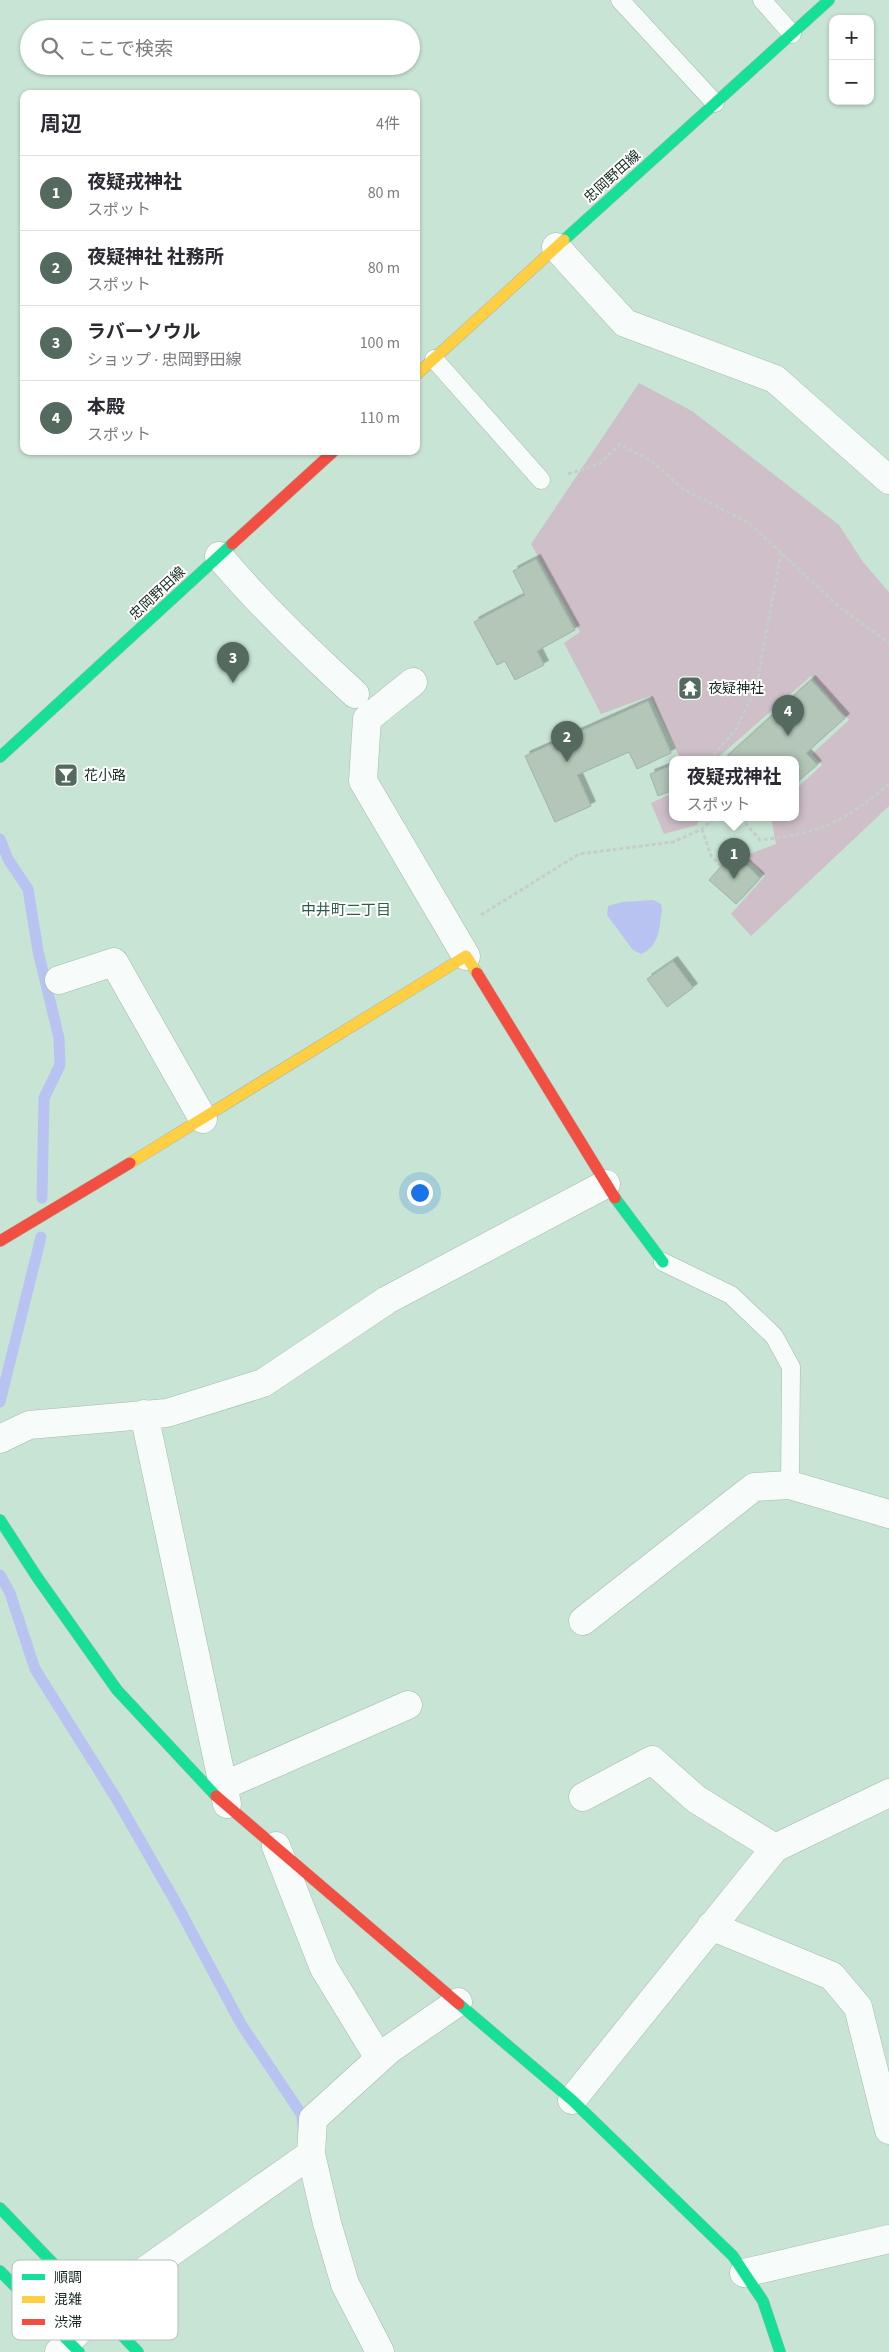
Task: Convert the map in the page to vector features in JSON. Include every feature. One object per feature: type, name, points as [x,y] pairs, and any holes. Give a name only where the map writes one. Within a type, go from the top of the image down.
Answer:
[{"type":"street","name":"忠岡野田線","points":[[420,372],[829,0]]},
{"type":"street","points":[[556,247],[625,324],[776,379],[889,480]]},
{"type":"street","name":"忠岡野田線","points":[[0,757],[330,455]]},
{"type":"street","points":[[219,556],[243,585],[297,641],[356,694]]},
{"type":"street","points":[[413,682],[367,719],[363,781],[466,956],[606,1184],[663,1262]]},
{"type":"street","points":[[0,1240],[203,1119],[466,956]]},
{"type":"street","points":[[59,980],[114,962],[203,1119]]},
{"type":"street","points":[[0,1439],[29,1425],[167,1413],[263,1384],[387,1300],[606,1184]]},
{"type":"street","points":[[144,1414],[225,1795]]},
{"type":"street","points":[[583,1621],[754,1487],[790,1485],[889,1514]]},
{"type":"street","points":[[0,1520],[37,1577],[117,1690],[207,1788],[225,1795],[276,1846],[572,2100],[733,2256],[763,2301],[780,2352]]},
{"type":"street","points":[[225,1795],[408,1706]]},
{"type":"street","points":[[583,1797],[652,1760],[696,1799],[775,1848]]},
{"type":"street","points":[[572,2100],[775,1848],[889,1793]]},
{"type":"street","points":[[276,1846],[324,1968],[379,2058]]},
{"type":"street","points":[[711,1926],[832,1976],[858,2007],[889,2130]]},
{"type":"street","points":[[380,2352],[345,2284],[327,2224],[311,2154],[313,2119],[379,2058],[458,2002]]},
{"type":"street","points":[[160,2260],[311,2154]]},
{"type":"street","points":[[0,2208],[49,2260]]},
{"type":"street","points":[[744,2273],[889,2239]]},
{"type":"street","points":[[0,2271],[12,2284]]},
{"type":"street","points":[[126,2340],[138,2352]]},
{"type":"lane","points":[[620,0],[715,103]]},
{"type":"lane","points":[[762,0],[792,34]]},
{"type":"lane","points":[[434,359],[541,480]]},
{"type":"lane","points":[[663,1262],[731,1295],[774,1336],[791,1367],[790,1485]]},
{"type":"path","points":[[541,480],[579,472],[599,464],[620,444],[654,463],[683,489],[750,524],[838,606],[889,643]]},
{"type":"path","points":[[713,756],[736,730],[756,688],[781,553]]},
{"type":"path","points":[[744,821],[760,840],[789,837],[819,830],[865,805],[889,784]]},
{"type":"path","points":[[466,956],[473,920],[579,854],[673,842],[702,829],[711,821]]},
{"type":"path","points":[[702,829],[711,856],[721,866]]},
{"type":"shaded area","points":[[639,383],[692,411],[839,525],[863,562],[889,592],[889,806],[751,936],[731,914],[765,876],[744,856],[776,844],[772,821],[799,821],[799,786],[822,765],[812,754],[849,720],[811,676],[720,756],[679,756],[650,696],[601,714],[564,643],[580,632],[531,544]]},
{"type":"shaded area","points":[[669,795],[669,821],[698,821],[697,825],[664,834],[651,803]]},
{"type":"water","points":[[653,900],[661,904],[662,909],[658,936],[652,946],[641,954],[633,950],[607,915],[608,906],[623,902]]},
{"type":"building","points":[[536,559],[575,630],[537,651],[544,665],[515,680],[505,661],[497,665],[474,622],[525,595],[513,571]]},
{"type":"building","points":[[811,680],[845,718],[806,753],[817,765],[799,781],[799,756],[727,756]]},
{"type":"building","points":[[648,701],[671,753],[637,769],[629,752],[577,775],[591,806],[555,822],[525,756]]},
{"type":"building","points":[[669,767],[669,792],[658,796],[650,774]]},
{"type":"building","points":[[733,853],[760,878],[736,904],[709,880]]},
{"type":"building","points":[[673,961],[693,988],[667,1007],[647,979]]},
{"type":"waterway","points":[[0,839],[8,859],[28,889],[38,951],[59,1038],[60,1065],[44,1098],[42,1198]]},
{"type":"waterway","points":[[0,1402],[41,1237]]},
{"type":"waterway","points":[[0,1575],[10,1593],[35,1669],[116,1798],[175,1901],[241,2024],[302,2115],[303,2128]]},
{"type":"traffic: fast","points":[[564,240],[829,0]]},
{"type":"traffic: fast","points":[[0,757],[232,544]]},
{"type":"traffic: fast","points":[[615,1198],[663,1262]]},
{"type":"traffic: fast","points":[[0,1520],[37,1577],[117,1690],[216,1796]]},
{"type":"traffic: fast","points":[[459,2004],[572,2100],[733,2256],[763,2301],[780,2352]]},
{"type":"traffic: fast","points":[[0,2208],[50,2260]]},
{"type":"traffic: fast","points":[[0,2271],[12,2283]]},
{"type":"traffic: fast","points":[[67,2340],[79,2352]]},
{"type":"traffic: fast","points":[[126,2340],[138,2352]]},
{"type":"traffic: slow","points":[[420,371],[564,240]]},
{"type":"traffic: slow","points":[[130,1163],[466,956],[477,973]]},
{"type":"traffic: jam","points":[[232,544],[330,455]]},
{"type":"traffic: jam","points":[[477,973],[615,1198]]},
{"type":"traffic: jam","points":[[0,1241],[130,1163]]},
{"type":"traffic: jam","points":[[216,1796],[459,2004]]},
{"type":"place","name":"ラバーソウル","points":[[233,683]]},
{"type":"place","name":"夜疑神社","points":[[690,688]]},
{"type":"place","name":"本殿","points":[[788,736]]},
{"type":"place","name":"夜疑神社 社務所","points":[[567,762]]},
{"type":"place","name":"花小路","points":[[66,775]]},
{"type":"place","name":"夜疑戎神社","points":[[734,879]]},
{"type":"district","name":"中井町二丁目","points":[[346,910]]}]
